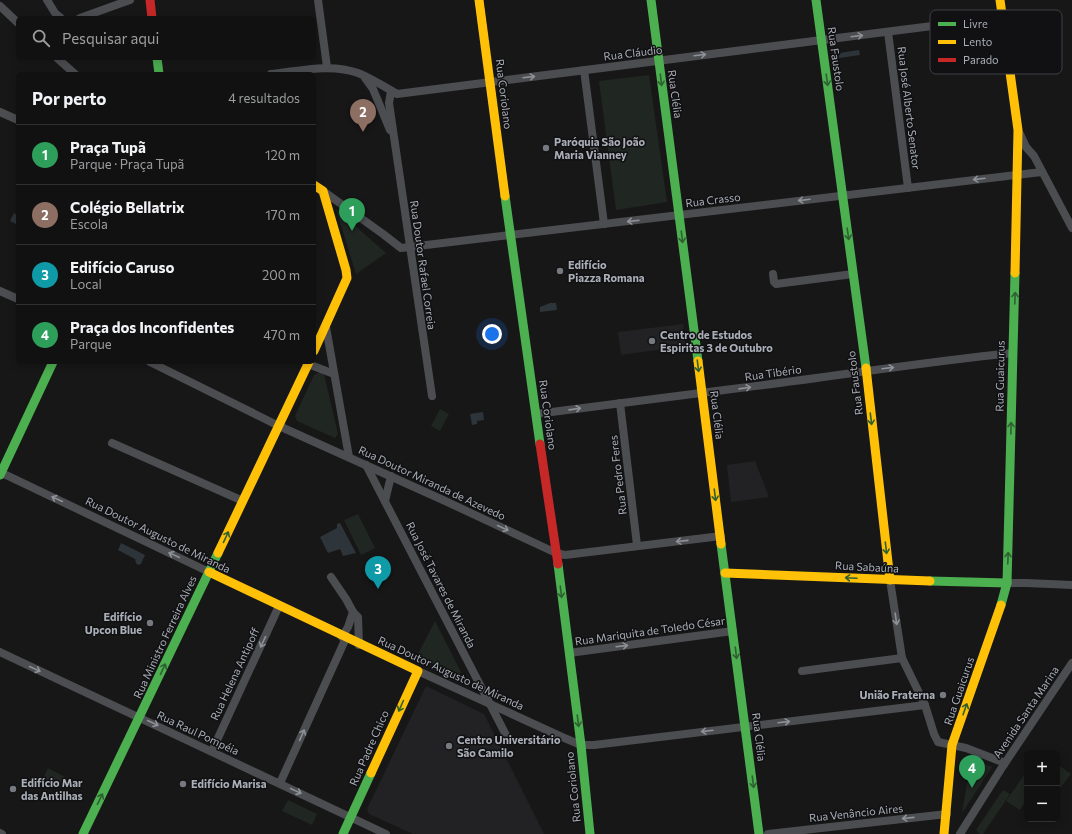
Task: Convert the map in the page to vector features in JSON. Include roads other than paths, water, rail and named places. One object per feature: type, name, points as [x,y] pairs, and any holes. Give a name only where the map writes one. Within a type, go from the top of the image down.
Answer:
[{"type":"street","points":[[47,0],[59,16]]},
{"type":"street","points":[[86,16],[130,0]]},
{"type":"street","points":[[150,0],[152,16]]},
{"type":"street","points":[[318,0],[327,67]]},
{"type":"street","name":"Rua Coriolano","points":[[479,0],[510,236],[556,553],[581,745],[590,834]]},
{"type":"street","name":"Rua Clélia","points":[[651,0],[759,834]]},
{"type":"street","name":"Rua Faustolo","points":[[816,0],[866,371],[890,580],[902,658],[925,705],[938,742],[952,745]]},
{"type":"street","name":"Rua Guaicurus","points":[[1000,0],[1002,10]]},
{"type":"street","points":[[0,6],[16,21]]},
{"type":"street","name":"Rua Cláudio","points":[[287,72],[327,67],[341,68],[363,76],[397,94],[490,81],[930,27]]},
{"type":"street","name":"Rua José Alberto Senator","points":[[888,32],[908,188]]},
{"type":"street","points":[[59,60],[73,72]]},
{"type":"street","points":[[157,60],[159,72]]},
{"type":"street","points":[[584,70],[604,224]]},
{"type":"street","name":"Rua Guaicurus","points":[[944,834],[952,745],[1004,597],[1007,583],[1018,175],[1018,130],[1011,74]]},
{"type":"street","name":"Rua Doutor Rafael Correia","points":[[363,76],[373,89],[388,129],[393,136]]},
{"type":"street","name":"Rua Doutor Rafael Correia","points":[[391,91],[389,103],[393,136],[432,396]]},
{"type":"street","points":[[0,112],[16,119]]},
{"type":"street","points":[[1018,130],[1026,147],[1034,156],[1072,228]]},
{"type":"street","name":"Rua Crasso","points":[[410,247],[1042,172]]},
{"type":"street","points":[[316,186],[401,248],[410,247]]},
{"type":"street","points":[[316,347],[347,278],[323,191]]},
{"type":"street","points":[[773,274],[774,282],[776,284],[853,274]]},
{"type":"street","points":[[0,291],[16,298]]},
{"type":"street","points":[[326,327],[349,457]]},
{"type":"street","name":"Rua Tibério","points":[[536,414],[620,402],[702,393],[1013,353]]},
{"type":"street","points":[[0,473],[52,364]]},
{"type":"street","name":"Rua Doutor Miranda de Azevedo","points":[[154,364],[279,426],[391,476],[556,553],[565,555],[721,536]]},
{"type":"street","name":"Rua Ministro Ferreira Alves","points":[[83,834],[243,502],[308,364]]},
{"type":"street","points":[[310,364],[334,374]]},
{"type":"street","name":"Rua Pedro Feres","points":[[620,402],[637,546]]},
{"type":"street","points":[[112,443],[243,502]]},
{"type":"street","name":"Rua José Tavares de Miranda","points":[[366,465],[507,737]]},
{"type":"street","name":"Rua Doutor Augusto de Miranda","points":[[0,473],[344,638],[581,745],[594,745],[925,705]]},
{"type":"street","points":[[385,501],[391,476]]},
{"type":"street","name":"Rua Sabaúna","points":[[725,573],[1007,583]]},
{"type":"street","points":[[330,578],[358,617],[359,645]]},
{"type":"street","points":[[1007,583],[1072,585]]},
{"type":"street","name":"Rua Helena Antipoff","points":[[212,751],[279,606]]},
{"type":"street","points":[[280,783],[344,638],[353,612]]},
{"type":"street","name":"Rua Mariquita de Toledo César","points":[[569,653],[733,631]]},
{"type":"street","name":"Rua Raul Pompéia","points":[[0,652],[386,834]]},
{"type":"street","points":[[802,671],[902,658]]},
{"type":"street","name":"Avenida Santa Marina","points":[[960,834],[1005,763],[1072,663]]},
{"type":"street","name":"Rua Padre Chico","points":[[343,834],[418,671]]},
{"type":"street","points":[[475,697],[477,679]]},
{"type":"street","points":[[952,745],[966,748],[1005,763]]},
{"type":"street","name":"Rua Venâncio Aires","points":[[768,834],[947,814]]},
{"type":"place","name":"Colégio Bellatrix","points":[[363,132]]},
{"type":"place","name":"Paróquia São João Maria Vianney","points":[[546,148]]},
{"type":"place","name":"Praça Tupã","points":[[352,231]]},
{"type":"place","name":"Edifício Piazza Romana","points":[[560,271]]},
{"type":"place","name":"Centro de Estudos Espiritas 3 de Outubro","points":[[652,341]]},
{"type":"place","name":"Edifício Caruso","points":[[378,589]]},
{"type":"place","name":"Edifício Upcon Blue","points":[[150,623]]},
{"type":"place","name":"União Fraterna","points":[[943,695]]},
{"type":"place","name":"Centro Universitário São Camilo","points":[[449,746]]},
{"type":"place","name":"Edifício Marisa","points":[[183,784]]},
{"type":"place","name":"Praça dos Inconfidentes","points":[[972,788]]},
{"type":"place","name":"Edifício Mar das Antilhas","points":[[13,789]]}]
